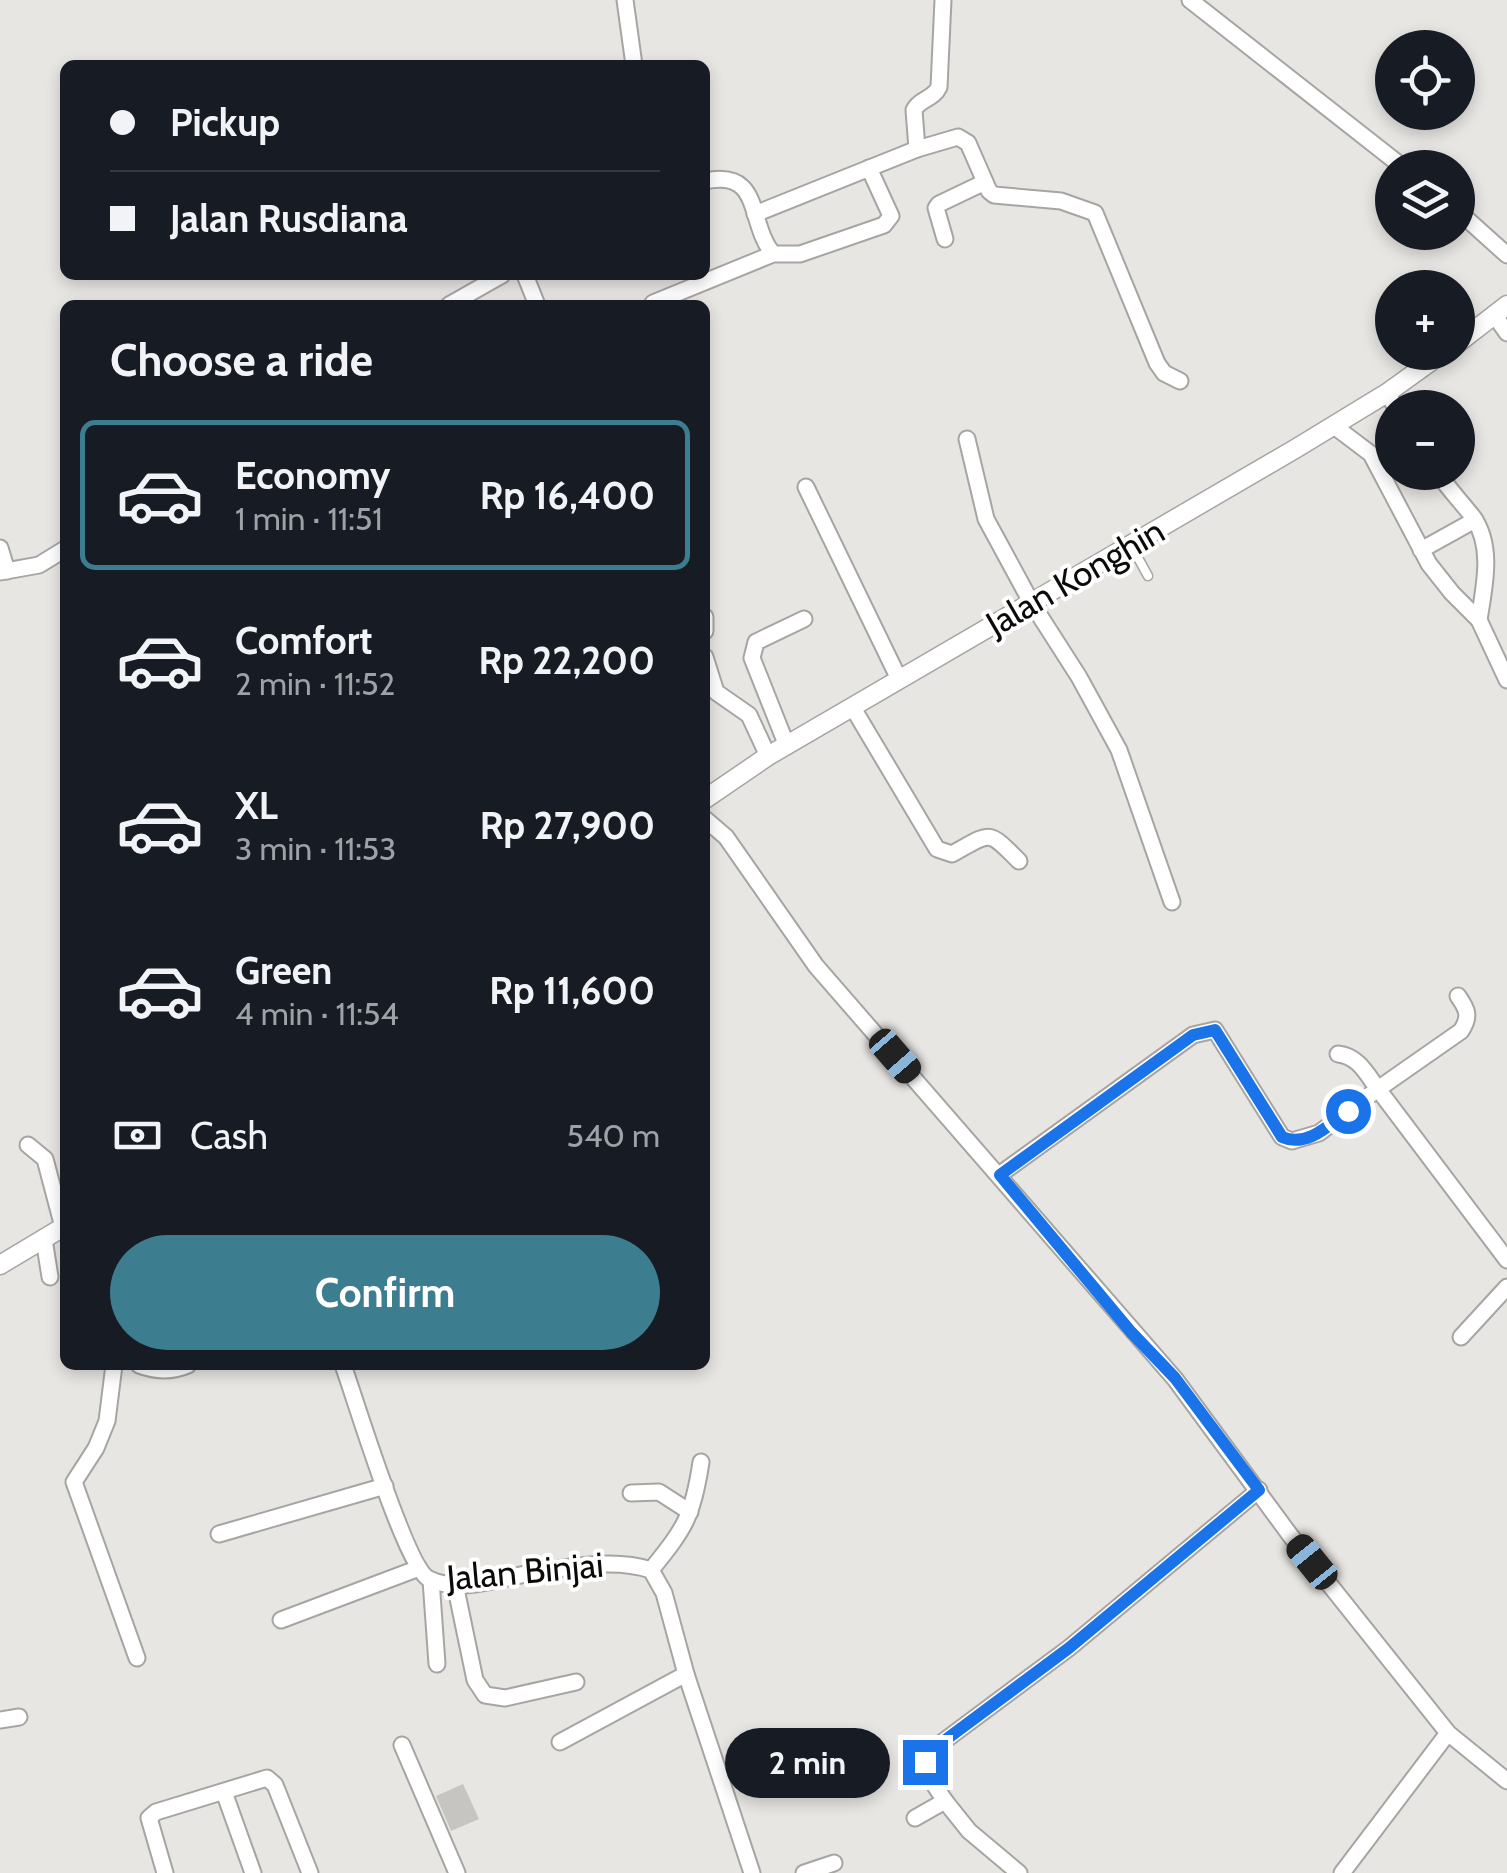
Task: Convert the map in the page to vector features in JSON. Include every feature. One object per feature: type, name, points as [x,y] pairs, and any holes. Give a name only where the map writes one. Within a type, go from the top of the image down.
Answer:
[{"type":"street","points":[[625,0],[633,60]]},
{"type":"street","points":[[917,149],[914,110],[939,87],[944,0]]},
{"type":"street","points":[[1190,0],[1381,150]]},
{"type":"street","points":[[755,214],[917,149],[958,138],[968,142],[994,195],[1061,201],[1095,213],[1157,364],[1164,373],[1180,381]]},
{"type":"street","points":[[710,279],[773,254],[800,254],[889,222],[891,216],[869,168]]},
{"type":"street","points":[[710,180],[730,178],[741,184],[773,254]]},
{"type":"street","points":[[945,239],[936,208],[985,182]]},
{"type":"street","points":[[1475,226],[1507,255]]},
{"type":"street","points":[[458,300],[493,280]]},
{"type":"street","points":[[658,300],[708,280]]},
{"type":"street","points":[[1475,330],[1501,311],[1507,332]]},
{"type":"street","name":"Jalan Konghin","points":[[1403,390],[1424,370]]},
{"type":"street","name":"Jalan Konghin","points":[[710,796],[768,756],[899,679],[1334,426],[1375,408]]},
{"type":"street","points":[[1334,426],[1370,454],[1421,550],[1452,594],[1479,620],[1507,680]]},
{"type":"street","points":[[966,440],[986,519],[1119,750],[1172,902]]},
{"type":"street","points":[[806,487],[899,679]]},
{"type":"street","points":[[1451,490],[1483,539],[1486,565],[1479,620]]},
{"type":"street","points":[[1421,550],[1474,520]]},
{"type":"street","points":[[0,548],[4,571],[39,565],[60,552]]},
{"type":"street","points":[[787,746],[752,658],[753,649],[756,642],[804,619]]},
{"type":"street","points":[[710,673],[716,692],[749,715],[768,756]]},
{"type":"street","points":[[853,708],[936,849],[952,854],[987,835],[994,836],[1020,861]]},
{"type":"street","points":[[710,824],[726,837],[816,966],[1175,1378],[1290,1535],[1448,1733],[1507,1780]]},
{"type":"street","points":[[1000,1175],[1205,1030],[1215,1030],[1282,1137],[1292,1141],[1318,1133],[1461,1031],[1468,1021],[1467,1010],[1458,996]]},
{"type":"street","points":[[1338,1054],[1350,1055],[1358,1061],[1507,1260]]},
{"type":"street","points":[[28,1145],[46,1159],[60,1211]]},
{"type":"street","points":[[0,1266],[60,1229]]},
{"type":"street","points":[[44,1239],[50,1277]]},
{"type":"street","points":[[1460,1337],[1507,1287]]},
{"type":"street","points":[[113,1370],[107,1421],[96,1448],[74,1482],[136,1658]]},
{"type":"street","name":"Jalan Binjai","points":[[345,1370],[385,1486],[425,1574],[455,1584],[610,1562],[651,1570],[664,1592],[686,1674],[752,1873]]},
{"type":"street","points":[[651,1570],[680,1533],[695,1502],[700,1462]]},
{"type":"street","points":[[219,1534],[385,1486]]},
{"type":"street","points":[[1019,1873],[969,1831],[926,1772],[925,1762],[940,1744],[1083,1636],[1259,1490]]},
{"type":"street","points":[[630,1493],[659,1492],[690,1512]]},
{"type":"street","points":[[280,1620],[425,1574],[436,1664]]},
{"type":"street","points":[[455,1584],[475,1680],[485,1695],[505,1698],[576,1682]]},
{"type":"street","points":[[560,1742],[686,1674]]},
{"type":"street","points":[[0,1720],[19,1717]]},
{"type":"street","points":[[1342,1873],[1448,1733]]},
{"type":"street","points":[[402,1745],[457,1873]]},
{"type":"street","points":[[165,1873],[149,1818],[156,1812],[266,1778],[275,1785],[310,1873]]},
{"type":"street","points":[[224,1792],[253,1873]]},
{"type":"street","points":[[916,1818],[946,1801]]},
{"type":"street","points":[[804,1873],[834,1863]]},
{"type":"lane","points":[[1132,545],[1148,576]]},
{"type":"building","points":[[463,1784],[479,1819],[451,1831],[436,1796]]},
{"type":"route","points":[[925,1762],[940,1744],[1167,1570],[1259,1490],[1175,1378],[1131,1332],[1000,1175],[1205,1030],[1215,1030],[1282,1137],[1292,1141],[1305,1139],[1348,1111]]}]
